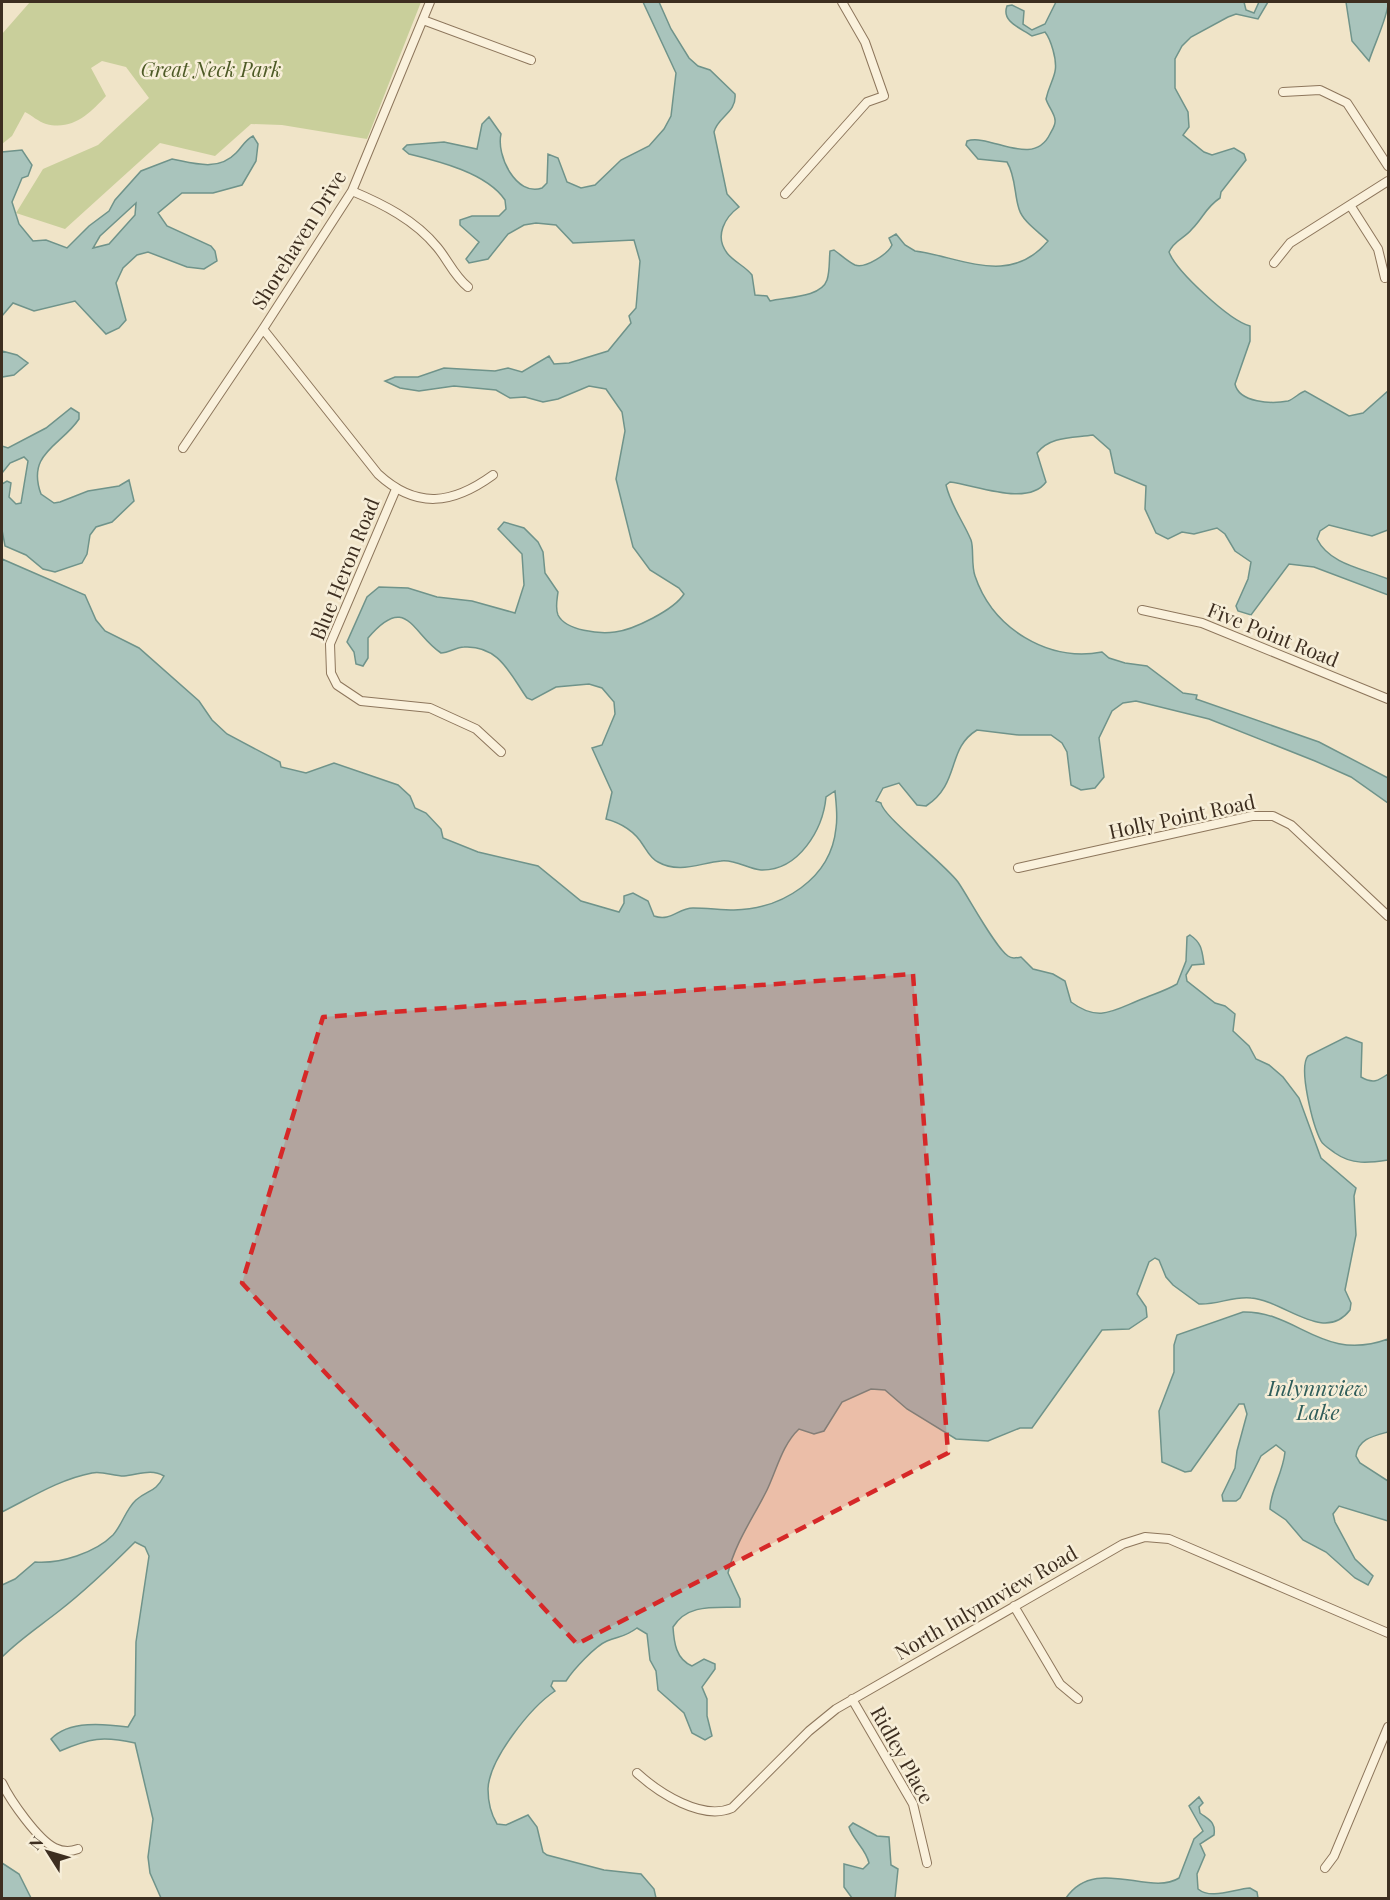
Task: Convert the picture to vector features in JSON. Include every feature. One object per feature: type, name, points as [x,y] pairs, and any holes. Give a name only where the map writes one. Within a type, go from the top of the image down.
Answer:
[{"type":"street","name":"Shorehaven Drive","points":[[183,448],[352,191],[430,2]]},
{"type":"street","points":[[785,194],[867,102],[884,96],[865,42],[842,2]]},
{"type":"street","points":[[423,20],[531,60]]},
{"type":"street","points":[[1283,92],[1320,90],[1347,102],[1389,166]]},
{"type":"street","points":[[1274,263],[1290,243],[1389,181]]},
{"type":"street","points":[[352,191],[390,209],[418,228],[439,249],[457,277],[468,287]]},
{"type":"street","points":[[1350,205],[1378,249],[1385,278]]},
{"type":"street","name":"Blue Heron Road","points":[[263,329],[378,474],[396,489],[330,644],[331,673],[337,685],[352,697],[370,703],[415,705],[438,712],[476,729],[501,752]]},
{"type":"street","points":[[396,489],[417,498],[448,498],[473,489],[493,475]]},
{"type":"street","name":"Five Point Road","points":[[1142,610],[1202,623],[1389,699]]},
{"type":"street","name":"Holly Point Road","points":[[1018,868],[1252,816],[1273,816],[1291,825],[1389,916]]},
{"type":"street","name":"North Inlynnview Road","points":[[637,1773],[659,1790],[702,1810],[726,1810],[738,1804],[822,1719],[852,1699],[1123,1544],[1138,1539],[1158,1537],[1224,1562],[1389,1633]]},
{"type":"street","points":[[1014,1606],[1060,1684],[1078,1700]]},
{"type":"street","name":"Ridley Place","points":[[852,1699],[913,1804],[927,1863]]},
{"type":"street","points":[[1325,1868],[1334,1856],[1389,1727]]},
{"type":"street","points":[[2,1783],[14,1803],[50,1845],[62,1851],[78,1849]]},
{"type":"highlighted area","points":[[913,974],[948,1453],[577,1644],[242,1283],[323,1017]]},
{"type":"green space","name":"Great Neck Park","points":[[30,2],[421,2],[367,139],[282,125],[251,124],[215,156],[160,143],[65,229],[16,213],[43,169],[98,145],[149,98],[126,67],[102,61],[91,68],[106,96],[94,109],[73,123],[56,126],[43,123],[25,112],[12,136],[2,144],[2,34]]},
{"type":"water","points":[[643,2],[659,2],[671,29],[689,58],[698,66],[710,70],[735,94],[733,106],[719,122],[714,132],[727,194],[739,207],[726,221],[721,240],[727,253],[752,275],[755,295],[767,296],[770,301],[810,294],[823,286],[828,277],[830,251],[834,250],[855,265],[864,265],[876,260],[890,249],[892,245],[889,238],[896,234],[905,245],[915,251],[984,266],[1018,263],[1033,255],[1048,241],[1021,214],[1007,162],[978,159],[966,145],[967,141],[976,140],[1011,148],[1033,149],[1042,144],[1054,126],[1055,118],[1046,99],[1056,65],[1050,40],[1045,32],[1032,36],[1013,24],[1007,16],[1007,6],[1012,5],[1024,11],[1023,24],[1032,30],[1045,24],[1056,2],[1244,2],[1246,10],[1254,13],[1259,2],[1268,2],[1258,19],[1236,14],[1191,37],[1182,46],[1175,59],[1175,88],[1188,112],[1189,127],[1183,135],[1204,152],[1212,155],[1234,148],[1244,154],[1246,160],[1221,192],[1220,198],[1169,252],[1182,271],[1217,305],[1250,326],[1250,341],[1235,384],[1238,390],[1249,399],[1265,402],[1288,401],[1305,391],[1349,416],[1363,413],[1388,391],[1388,530],[1372,536],[1329,525],[1320,531],[1317,539],[1330,555],[1349,565],[1388,579],[1388,595],[1314,567],[1289,564],[1251,615],[1238,611],[1236,606],[1248,579],[1251,562],[1235,551],[1225,534],[1217,528],[1194,534],[1182,532],[1168,539],[1156,533],[1145,509],[1146,486],[1115,473],[1110,450],[1093,435],[1062,439],[1042,447],[1037,453],[1046,482],[1038,489],[1027,493],[1001,492],[950,482],[946,485],[954,507],[971,540],[975,576],[983,595],[995,612],[1025,638],[1062,652],[1082,654],[1102,652],[1109,658],[1125,663],[1147,666],[1183,693],[1197,695],[1196,699],[1319,742],[1388,778],[1388,803],[1351,777],[1315,761],[1209,719],[1136,701],[1123,703],[1112,711],[1099,738],[1104,777],[1095,788],[1081,790],[1071,785],[1067,752],[1062,743],[1051,735],[1019,735],[977,730],[961,747],[944,787],[926,806],[917,805],[899,783],[883,788],[876,801],[881,803],[892,819],[958,882],[989,933],[1008,956],[1021,957],[1033,969],[1053,974],[1065,981],[1071,1002],[1090,1012],[1115,1010],[1177,984],[1186,961],[1187,937],[1190,935],[1197,941],[1202,951],[1204,964],[1192,965],[1186,975],[1187,981],[1215,1003],[1225,1006],[1235,1014],[1233,1031],[1249,1046],[1256,1059],[1269,1065],[1283,1077],[1299,1098],[1321,1158],[1356,1188],[1354,1196],[1356,1235],[1345,1290],[1351,1303],[1350,1310],[1340,1319],[1328,1323],[1316,1322],[1251,1298],[1199,1304],[1173,1285],[1166,1277],[1159,1260],[1155,1258],[1149,1262],[1137,1294],[1146,1307],[1147,1317],[1129,1329],[1102,1330],[1032,1428],[1020,1428],[988,1441],[956,1439],[907,1409],[885,1390],[871,1389],[842,1402],[824,1431],[814,1434],[799,1429],[784,1450],[731,1562],[728,1573],[740,1599],[740,1607],[712,1607],[694,1610],[679,1619],[673,1627],[677,1650],[682,1659],[692,1666],[704,1659],[715,1664],[715,1669],[702,1687],[707,1699],[707,1716],[712,1736],[705,1740],[692,1733],[684,1713],[658,1690],[656,1671],[650,1660],[647,1634],[637,1628],[597,1648],[566,1681],[553,1681],[551,1686],[555,1691],[535,1709],[513,1735],[503,1749],[490,1777],[489,1798],[497,1824],[506,1825],[528,1815],[537,1827],[543,1852],[547,1855],[604,1870],[641,1874],[654,1889],[656,1898],[161,1898],[150,1873],[148,1857],[153,1819],[135,1743],[105,1739],[80,1743],[60,1751],[51,1739],[77,1726],[98,1724],[128,1727],[135,1715],[136,1642],[149,1556],[145,1547],[135,1542],[79,1595],[2,1657],[2,1585],[15,1579],[35,1562],[55,1561],[77,1556],[106,1541],[116,1531],[133,1504],[155,1488],[164,1476],[154,1472],[124,1476],[92,1473],[57,1484],[2,1512],[2,559],[85,595],[96,620],[105,631],[139,648],[199,701],[212,720],[227,734],[280,762],[281,767],[306,773],[334,763],[398,785],[410,796],[415,808],[426,813],[441,829],[443,838],[478,852],[538,866],[581,901],[619,912],[624,903],[624,896],[633,893],[648,901],[654,916],[665,917],[693,908],[734,910],[752,908],[769,904],[801,888],[825,862],[832,846],[837,819],[835,791],[826,797],[820,822],[807,846],[787,864],[761,870],[726,861],[690,867],[666,865],[653,859],[632,832],[606,819],[612,792],[592,748],[602,745],[615,714],[614,702],[602,688],[589,684],[556,687],[532,700],[527,698],[509,671],[495,656],[476,648],[461,647],[441,653],[408,621],[401,618],[392,618],[368,638],[368,658],[363,666],[356,664],[354,652],[347,642],[367,597],[379,587],[408,588],[437,597],[472,601],[515,613],[524,585],[522,554],[498,529],[504,522],[524,528],[538,542],[543,552],[545,573],[558,592],[556,607],[558,615],[568,625],[601,632],[623,630],[663,613],[684,594],[679,588],[650,570],[633,547],[616,479],[625,431],[622,412],[606,389],[589,386],[558,399],[543,402],[525,397],[510,398],[496,390],[454,386],[419,391],[400,388],[385,381],[395,377],[418,377],[444,368],[495,371],[508,368],[522,372],[549,356],[554,364],[569,363],[608,351],[631,323],[629,316],[636,308],[640,261],[634,240],[573,243],[556,225],[536,223],[524,225],[508,234],[488,259],[469,263],[466,259],[479,242],[460,225],[460,220],[472,216],[499,216],[506,209],[505,200],[486,182],[474,175],[409,154],[403,149],[407,145],[444,142],[477,149],[482,124],[489,117],[501,134],[500,143],[505,163],[516,180],[524,186],[533,189],[542,188],[547,183],[548,154],[558,158],[567,182],[581,188],[595,185],[621,160],[649,146],[664,129],[671,116],[676,73]]},
{"type":"water","points":[[1346,2],[1388,2],[1384,22],[1369,61],[1352,41]]},
{"type":"water","points":[[253,136],[258,144],[256,161],[242,185],[213,193],[182,193],[158,213],[167,226],[211,246],[215,251],[217,261],[204,269],[187,267],[148,252],[137,255],[123,268],[116,283],[126,320],[119,328],[106,334],[75,301],[34,311],[13,303],[2,316],[2,152],[22,150],[32,165],[28,176],[22,178],[12,202],[19,224],[33,241],[46,240],[67,248],[89,226],[109,211],[115,200],[141,171],[172,159],[205,165],[221,163],[229,159]],"holes":[[[136,203],[135,215],[109,244],[93,248],[100,236]]]},
{"type":"water","points":[[2,351],[17,355],[28,363],[14,375],[2,377]]},
{"type":"water","points":[[71,408],[79,413],[79,419],[42,459],[38,469],[41,494],[54,503],[88,491],[119,486],[129,480],[134,501],[112,522],[96,527],[90,535],[87,554],[82,563],[55,572],[43,569],[26,555],[5,546],[2,530],[2,484],[7,481],[11,483],[9,497],[16,504],[21,503],[28,461],[24,457],[10,463],[2,473],[2,446],[8,448],[46,428]]},
{"type":"water","points":[[1346,1037],[1362,1043],[1361,1077],[1375,1081],[1388,1074],[1388,1160],[1367,1162],[1348,1160],[1325,1146],[1318,1134],[1308,1097],[1305,1062],[1308,1056]]},
{"type":"water","name":"Inlynnview Lake","points":[[1243,1312],[1280,1319],[1328,1341],[1345,1345],[1365,1345],[1388,1339],[1388,1432],[1363,1442],[1356,1456],[1360,1463],[1388,1481],[1388,1521],[1339,1506],[1333,1514],[1355,1559],[1373,1576],[1368,1585],[1355,1578],[1326,1552],[1303,1540],[1286,1520],[1270,1509],[1285,1452],[1276,1445],[1261,1456],[1240,1498],[1236,1501],[1223,1501],[1222,1495],[1235,1468],[1247,1414],[1244,1404],[1239,1404],[1191,1471],[1185,1472],[1162,1462],[1159,1411],[1174,1372],[1174,1345],[1177,1335]]},
{"type":"water","points":[[1199,1797],[1203,1803],[1199,1807],[1200,1813],[1211,1822],[1214,1835],[1200,1844],[1205,1855],[1197,1874],[1198,1889],[1209,1894],[1216,1894],[1250,1888],[1257,1892],[1258,1898],[1066,1898],[1078,1886],[1092,1879],[1167,1883],[1179,1878],[1194,1839],[1203,1831],[1189,1806]]},
{"type":"water","points":[[853,1823],[877,1836],[889,1837],[891,1865],[898,1869],[895,1898],[852,1898],[844,1887],[844,1864],[863,1869],[869,1863],[849,1827]]},
{"type":"water","points":[[2,1863],[19,1874],[31,1898],[2,1898]]}]
